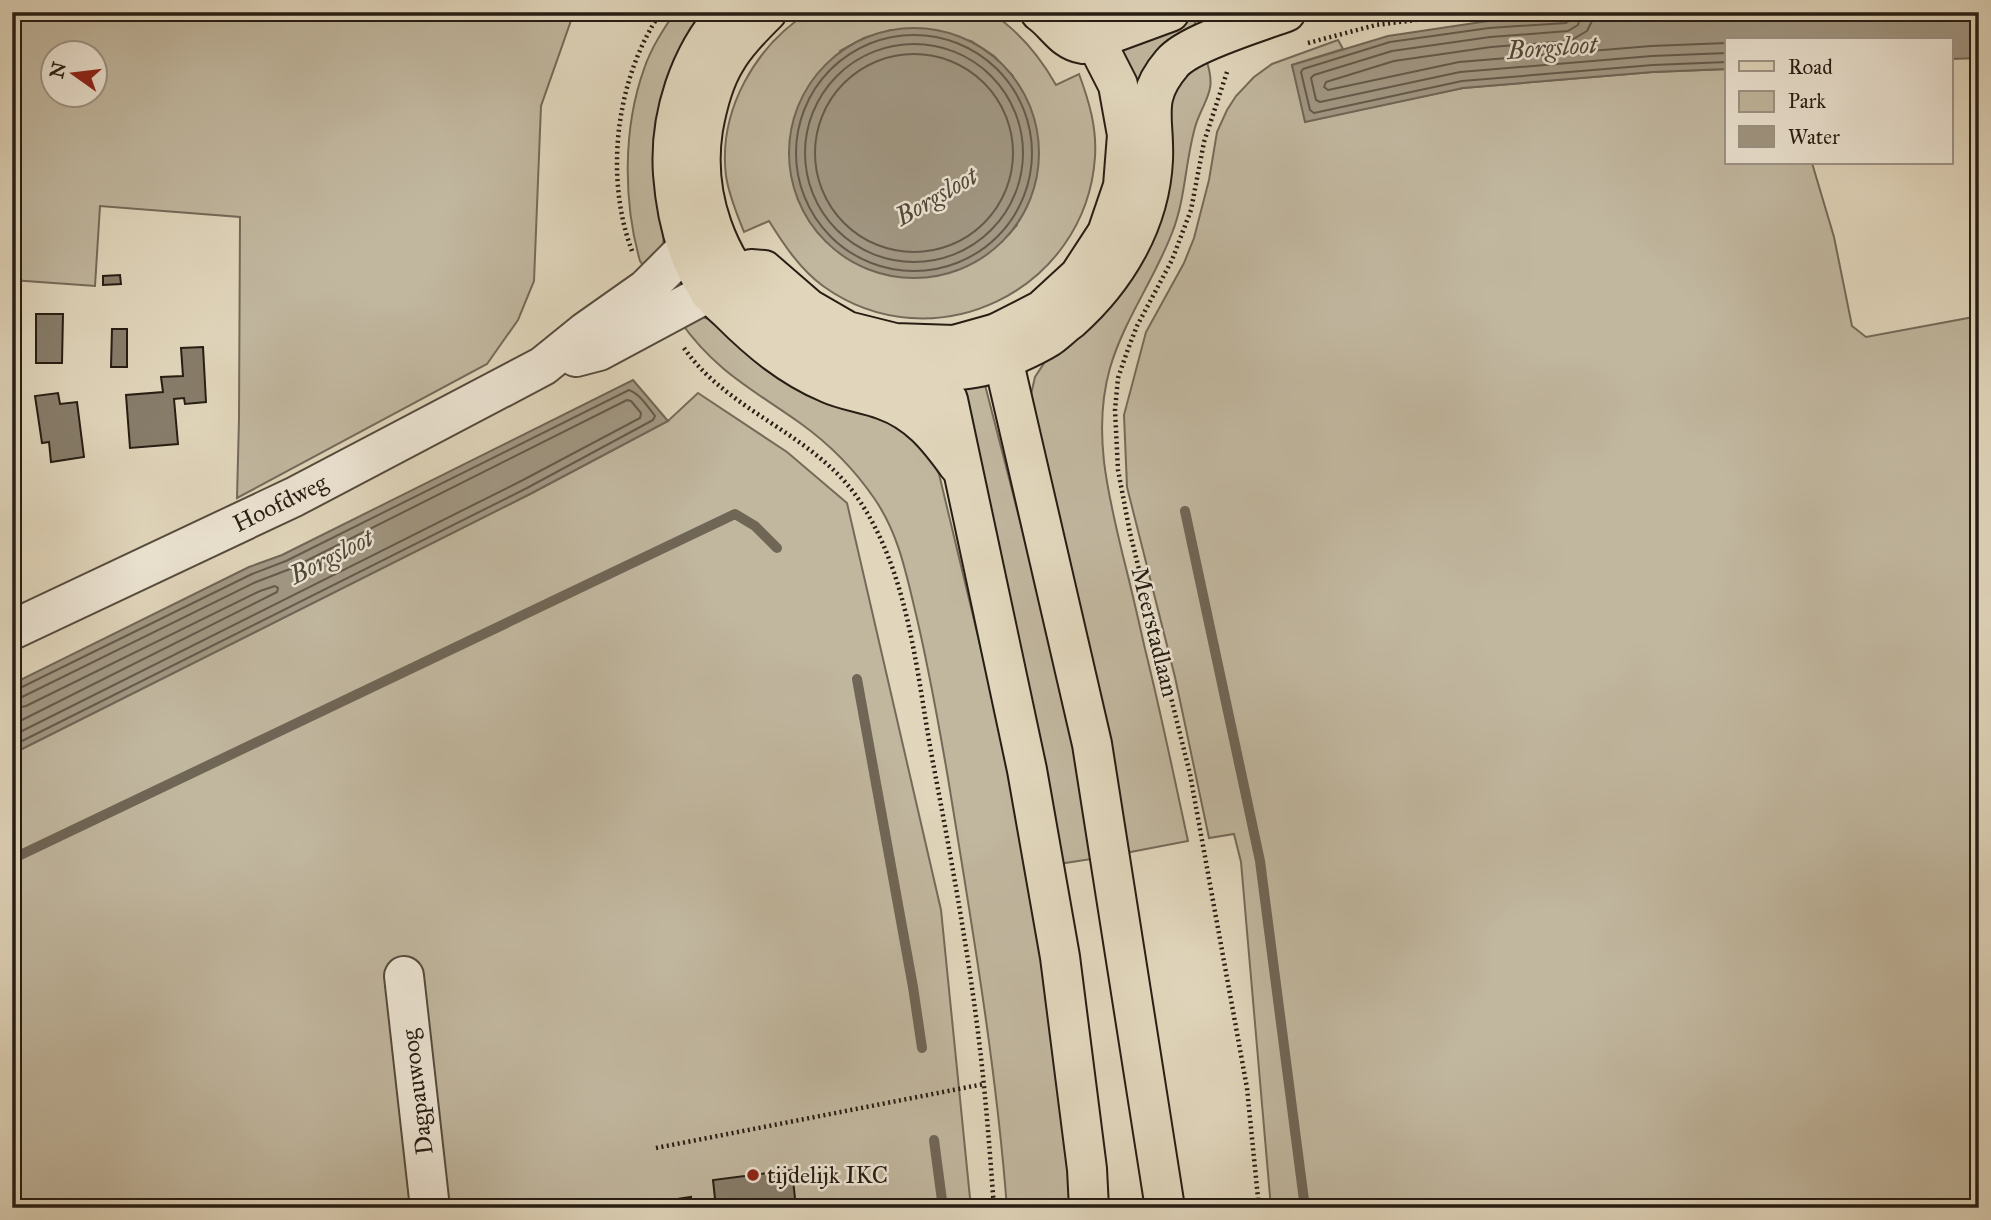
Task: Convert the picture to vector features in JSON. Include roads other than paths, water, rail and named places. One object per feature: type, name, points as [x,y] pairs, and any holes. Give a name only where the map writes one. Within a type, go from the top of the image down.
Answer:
[{"type":"main road","points":[[728,12],[716,25],[693,65],[678,110],[672,156],[674,191],[687,248],[722,284],[749,331],[802,371],[832,385],[887,401],[922,420],[961,468]]},
{"type":"main road","points":[[722,284],[702,190],[701,147],[707,106],[724,62],[767,12]]},
{"type":"main road","points":[[1040,12],[1072,42],[1083,44],[1084,26]]},
{"type":"main road","points":[[1084,26],[1170,12]]},
{"type":"main road","points":[[722,284],[756,301],[780,323],[811,345],[885,372],[916,375],[966,370],[1000,347],[1079,276],[1107,233],[1123,186],[1127,135],[1118,85],[1084,26]]},
{"type":"main road","points":[[722,284],[751,270],[764,270],[809,309],[847,331],[895,343],[1000,347],[1051,336],[1110,279],[1130,244],[1146,205],[1153,162],[1150,111],[1152,92],[1174,60],[1216,37],[1292,29]]},
{"type":"main road","points":[[1000,347],[1092,744],[1165,1208]]},
{"type":"main road","points":[[916,375],[932,384],[948,400],[1027,770],[1060,957],[1087,1169],[1089,1208]]},
{"type":"street","name":"Hoofdweg","points":[[12,630],[294,497],[543,366],[646,289],[687,248]]},
{"type":"street","name":"Hoofdweg","points":[[543,366],[599,351],[722,284]]},
{"type":"street","name":"Dagpauwoog","points":[[404,976],[430,1208]]},
{"type":"water","name":"Borgsloot","points":[[1616,12],[1979,12],[1979,58],[1952,59],[1952,38],[1725,38],[1725,69],[1653,72],[1463,88],[1305,122],[1292,65],[1388,36],[1488,21]]},
{"type":"water","name":"Borgsloot","points":[[914,28],[950,33],[973,43],[993,56],[1011,74],[1034,117],[1039,153],[1034,189],[1024,212],[1011,232],[993,250],[950,273],[914,278],[878,273],[855,263],[835,250],[817,232],[794,189],[789,153],[794,117],[804,94],[817,74],[835,56],[878,33]]},
{"type":"water","name":"Borgsloot","points":[[633,380],[668,421],[530,494],[12,754],[12,684],[249,567],[282,555]]},
{"type":"waterway","points":[[1185,511],[1260,861],[1305,1208]]},
{"type":"waterway","points":[[12,859],[735,514],[755,526],[777,548]]},
{"type":"waterway","points":[[857,679],[922,1048]]},
{"type":"waterway","points":[[934,1140],[943,1208]]},
{"type":"place","name":"tijdelijk IKC","points":[[753,1175]]}]
